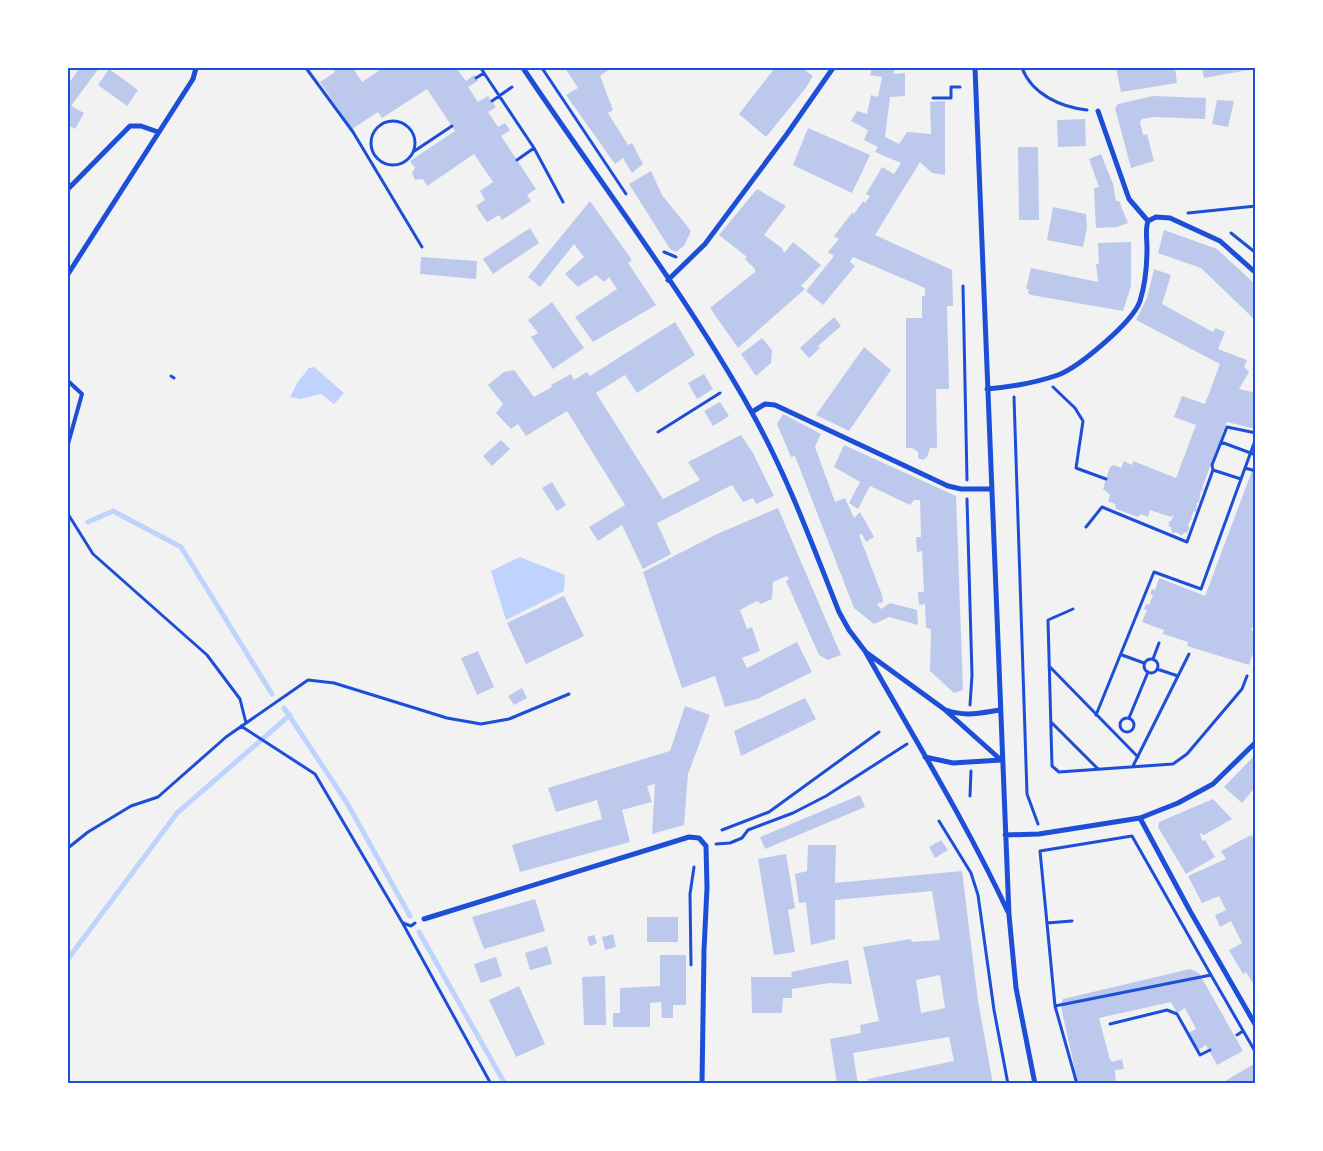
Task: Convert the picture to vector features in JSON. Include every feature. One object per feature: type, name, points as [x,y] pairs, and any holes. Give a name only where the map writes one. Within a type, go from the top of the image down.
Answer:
[{"type":"street","points":[[68,274],[193,79],[196,68]]},
{"type":"street","points":[[523,68],[668,280],[752,412],[787,481],[839,612],[865,652],[915,739],[984,862],[1009,915]]},
{"type":"street","points":[[668,280],[705,244],[787,134],[833,68]]},
{"type":"street","points":[[975,68],[990,489],[1009,915],[1016,988],[1035,1084]]},
{"type":"street","points":[[987,390],[1013,386],[1060,374],[1092,353],[1120,328],[1139,302],[1145,269],[1148,221],[1129,199],[1098,111]]},
{"type":"street","points":[[68,189],[130,126],[141,126],[158,132]]},
{"type":"street","points":[[1148,221],[1156,217],[1170,218],[1220,241],[1256,273]]},
{"type":"street","points":[[752,412],[765,404],[775,405],[948,486],[961,489],[990,489]]},
{"type":"street","points":[[865,652],[944,709],[1001,760]]},
{"type":"street","points":[[944,709],[959,715],[1000,710]]},
{"type":"street","points":[[1005,835],[1039,834],[1140,818],[1178,803],[1213,784],[1256,742]]},
{"type":"street","points":[[925,757],[953,764],[1001,760]]},
{"type":"street","points":[[1140,818],[1190,911],[1256,1026]]},
{"type":"street","points":[[424,919],[689,837],[699,838],[706,846],[707,888],[702,1084]]},
{"type":"lane","points":[[68,381],[82,394],[68,444]]},
{"type":"path","points":[[306,68],[352,132],[422,247]]},
{"type":"path","points":[[481,68],[534,148],[563,202]]},
{"type":"path","points":[[542,68],[628,196]]},
{"type":"path","points":[[1022,68],[1033,85],[1050,99],[1073,107],[1098,111]]},
{"type":"path","points":[[1060,68],[1065,68]]},
{"type":"path","points":[[476,78],[484,72]]},
{"type":"path","points":[[492,101],[512,87]]},
{"type":"path","points":[[933,98],[950,98],[950,87],[960,87]]},
{"type":"path","points":[[413,152],[414,134],[405,124],[399,121],[385,122],[374,130],[371,143],[372,150],[381,161],[394,165],[401,163],[413,152],[452,126]]},
{"type":"path","points":[[517,160],[534,148]]},
{"type":"path","points":[[1170,218],[1256,206]]},
{"type":"path","points":[[660,245],[666,254],[674,255]]},
{"type":"path","points":[[1013,386],[1027,794]]},
{"type":"path","points":[[1052,386],[1075,408],[1083,421],[1076,468],[1106,478]]},
{"type":"path","points":[[658,432],[720,393]]},
{"type":"path","points":[[1086,527],[1102,507],[1187,542],[1213,470],[1212,465],[1226,426],[1256,433]]},
{"type":"path","points":[[1096,715],[1122,655],[1154,572],[1201,589],[1256,438]]},
{"type":"path","points":[[1221,442],[1256,455]]},
{"type":"path","points":[[1245,468],[1256,471]]},
{"type":"path","points":[[1213,470],[1241,479]]},
{"type":"path","points":[[68,514],[93,554],[207,655],[240,699],[246,724]]},
{"type":"path","points":[[1074,609],[1048,620],[1052,766],[1059,772],[1173,764],[1187,754],[1242,689],[1246,676]]},
{"type":"path","points":[[1153,659],[1159,643]]},
{"type":"path","points":[[1133,767],[1189,654]]},
{"type":"path","points":[[1122,655],[1144,663],[1148,672],[1129,718]]},
{"type":"path","points":[[1144,663],[1147,660],[1153,659]]},
{"type":"path","points":[[1153,659],[1157,664],[1157,669]]},
{"type":"path","points":[[1049,666],[1138,757]]},
{"type":"path","points":[[1157,669],[1178,676]]},
{"type":"path","points":[[1148,672],[1152,673],[1157,669]]},
{"type":"path","points":[[68,848],[88,832],[131,806],[158,798],[226,737],[308,680],[334,683],[447,718],[481,724],[509,719],[569,694]]},
{"type":"path","points":[[1124,731],[1130,731],[1133,727],[1133,722],[1129,718]]},
{"type":"path","points":[[1124,731],[1120,723],[1122,719],[1129,718]]},
{"type":"path","points":[[1050,722],[1098,769]]},
{"type":"path","points":[[241,726],[315,774],[402,922],[491,1084]]},
{"type":"path","points":[[1120,738],[1124,731]]},
{"type":"path","points":[[722,830],[769,812],[879,732]]},
{"type":"path","points":[[706,846],[730,843],[742,838],[748,830],[794,813],[826,796],[915,739]]},
{"type":"path","points":[[939,821],[971,873],[978,895],[994,1010],[1008,1084]]},
{"type":"path","points":[[1077,1084],[1056,1006],[1040,851],[1132,836],[1256,1053]]},
{"type":"path","points":[[691,969],[690,894],[694,865]]},
{"type":"path","points":[[1047,923],[1072,921]]},
{"type":"path","points":[[1056,1006],[1210,975]]},
{"type":"path","points":[[1110,1024],[1167,1010],[1177,1014],[1200,1055],[1210,1050]]},
{"type":"path","points":[[1237,1035],[1243,1032]]},
{"type":"water","points":[[314,367],[344,393],[334,404],[321,394],[300,399],[290,397],[297,383],[309,368]]},
{"type":"water","points":[[520,557],[565,575],[564,591],[506,620],[491,571]]},
{"type":"building","points":[[80,68],[99,68],[71,106],[84,113],[75,129],[68,125],[68,84]]},
{"type":"building","points":[[332,68],[353,68],[362,82],[383,68],[456,68],[466,81],[474,75],[478,81],[468,87],[478,102],[488,96],[496,107],[488,112],[498,127],[505,123],[510,130],[501,136],[536,189],[527,195],[531,201],[502,220],[499,215],[487,222],[476,206],[485,200],[480,191],[493,182],[474,154],[427,186],[423,179],[415,180],[412,173],[415,168],[410,161],[455,131],[427,89],[382,118],[378,112],[352,129],[320,82],[335,72]]},
{"type":"building","points":[[565,68],[611,68],[600,76],[613,110],[608,113],[628,145],[632,143],[643,164],[632,173],[623,158],[615,164],[566,95],[578,88]]},
{"type":"building","points":[[771,68],[802,68],[813,76],[805,89],[766,137],[739,114],[774,69]]},
{"type":"building","points":[[872,68],[894,68],[894,74],[905,73],[905,96],[890,97],[885,137],[899,144],[907,132],[931,134],[930,102],[945,101],[945,175],[932,173],[920,162],[875,235],[952,270],[953,306],[947,306],[949,389],[936,389],[937,448],[930,448],[927,457],[923,460],[918,458],[918,452],[912,448],[906,448],[906,318],[922,318],[922,296],[925,296],[925,288],[853,257],[850,262],[855,266],[823,305],[806,291],[834,256],[828,252],[839,239],[834,236],[852,213],[854,214],[863,201],[865,203],[870,196],[866,194],[882,167],[894,174],[901,163],[875,152],[878,147],[864,140],[868,130],[851,121],[857,111],[867,114],[871,95],[878,97],[882,77],[870,75]]},
{"type":"building","points":[[1116,68],[1175,68],[1177,83],[1121,92]]},
{"type":"building","points":[[1202,68],[1248,68],[1248,70],[1204,78]]},
{"type":"building","points":[[109,69],[138,90],[127,106],[98,85]]},
{"type":"building","points":[[1153,96],[1206,98],[1205,119],[1153,117],[1142,119],[1140,122],[1143,135],[1147,134],[1154,161],[1131,168],[1115,108],[1118,104]]},
{"type":"building","points":[[1217,100],[1234,101],[1228,127],[1212,124]]},
{"type":"building","points":[[1085,119],[1086,146],[1058,147],[1057,120]]},
{"type":"building","points":[[808,128],[870,155],[852,193],[793,165]]},
{"type":"building","points":[[1018,147],[1038,147],[1039,220],[1019,220]]},
{"type":"building","points":[[1101,154],[1113,184],[1116,201],[1119,201],[1128,223],[1117,227],[1096,228],[1094,188],[1099,187],[1089,159]]},
{"type":"building","points":[[651,171],[662,195],[691,231],[684,246],[676,252],[670,249],[629,184]]},
{"type":"building","points":[[757,189],[786,206],[764,235],[782,248],[784,253],[793,242],[821,265],[801,286],[805,289],[738,348],[710,308],[755,272],[755,269],[745,259],[747,257],[719,235]]},
{"type":"building","points":[[590,201],[632,260],[628,263],[656,305],[593,342],[575,317],[617,289],[609,277],[604,282],[596,275],[578,287],[565,274],[584,257],[574,244],[540,287],[528,277]]},
{"type":"building","points":[[1053,207],[1086,214],[1087,228],[1083,247],[1047,240]]},
{"type":"building","points":[[530,228],[539,243],[493,274],[483,259]]},
{"type":"building","points":[[1164,230],[1217,249],[1256,285],[1256,321],[1201,268],[1158,253]]},
{"type":"building","points":[[1131,242],[1131,286],[1123,311],[1031,295],[1028,293],[1029,289],[1026,289],[1031,268],[1098,282],[1096,264],[1099,264],[1098,243]]},
{"type":"building","points":[[421,257],[477,261],[476,279],[420,274]]},
{"type":"building","points":[[1154,269],[1171,275],[1162,304],[1213,332],[1215,328],[1225,332],[1218,349],[1247,360],[1244,367],[1249,372],[1239,389],[1256,393],[1256,429],[1227,422],[1202,488],[1204,491],[1201,490],[1196,512],[1194,511],[1191,518],[1193,519],[1190,520],[1188,527],[1190,527],[1187,533],[1185,532],[1181,536],[1175,532],[1173,534],[1170,526],[1167,526],[1174,515],[1171,517],[1150,510],[1148,517],[1141,514],[1138,517],[1116,509],[1115,504],[1108,501],[1110,495],[1103,489],[1110,467],[1114,465],[1121,468],[1124,461],[1132,465],[1133,461],[1176,478],[1196,425],[1174,417],[1182,396],[1205,404],[1220,364],[1136,320],[1147,298]]},
{"type":"building","points":[[552,302],[584,348],[553,369],[531,337],[538,333],[528,320]]},
{"type":"building","points":[[834,317],[841,326],[818,346],[820,348],[809,358],[800,348]]},
{"type":"building","points":[[675,322],[695,355],[637,393],[625,375],[596,393],[663,499],[700,480],[688,462],[741,435],[753,453],[774,496],[756,504],[753,498],[743,502],[732,485],[657,523],[671,554],[643,569],[622,525],[598,541],[589,527],[625,505],[567,411],[526,436],[518,424],[511,429],[496,413],[503,404],[488,385],[504,372],[514,370],[534,397],[571,374],[574,380],[587,372],[590,376]]},
{"type":"building","points":[[762,338],[772,350],[771,363],[756,376],[741,354]]},
{"type":"building","points":[[864,347],[891,370],[849,431],[816,415]]},
{"type":"building","points":[[704,374],[713,389],[697,399],[688,383]]},
{"type":"building","points":[[720,402],[729,416],[713,426],[704,411]]},
{"type":"building","points":[[783,414],[821,434],[815,447],[835,502],[845,498],[854,518],[860,512],[874,537],[866,542],[862,534],[859,535],[882,595],[883,602],[877,604],[881,609],[890,603],[917,610],[918,625],[889,617],[874,624],[854,608],[795,456],[791,457],[777,424]]},
{"type":"building","points":[[501,440],[510,449],[492,466],[483,456]]},
{"type":"building","points":[[844,445],[956,496],[963,690],[954,693],[930,671],[931,629],[926,628],[925,604],[919,605],[918,592],[924,592],[922,551],[917,552],[916,537],[921,537],[920,500],[914,500],[910,505],[870,486],[858,509],[849,503],[860,482],[834,467]]},
{"type":"building","points":[[1252,471],[1256,473],[1256,617],[1251,630],[1256,632],[1256,645],[1249,665],[1187,646],[1188,642],[1163,634],[1164,630],[1142,622],[1147,610],[1144,609],[1146,604],[1149,605],[1153,595],[1150,594],[1152,589],[1155,590],[1159,578],[1205,596]]},
{"type":"building","points":[[552,482],[566,505],[557,511],[542,488]]},
{"type":"building","points":[[778,508],[841,655],[828,660],[819,655],[786,581],[789,579],[787,576],[773,582],[772,599],[761,604],[757,601],[740,610],[747,629],[752,627],[760,651],[742,658],[747,668],[797,642],[812,672],[757,699],[725,707],[715,676],[682,688],[643,572],[717,534]]},
{"type":"building","points":[[564,596],[584,636],[526,664],[507,623]]},
{"type":"building","points":[[478,651],[494,687],[477,695],[461,658]]},
{"type":"building","points":[[522,688],[527,698],[514,705],[508,696]]},
{"type":"building","points":[[805,698],[816,719],[741,756],[734,731]]},
{"type":"building","points":[[685,706],[710,715],[688,774],[684,825],[652,834],[655,784],[647,786],[652,802],[622,810],[630,842],[520,872],[512,845],[602,819],[597,800],[556,812],[548,788],[670,751]]},
{"type":"building","points":[[1256,754],[1256,786],[1242,803],[1224,787]]},
{"type":"building","points":[[860,795],[865,807],[765,849],[760,837]]},
{"type":"building","points":[[1213,799],[1232,819],[1204,835],[1200,833],[1202,841],[1205,840],[1215,857],[1186,874],[1158,827],[1159,822]]},
{"type":"building","points":[[1251,835],[1256,839],[1256,988],[1246,972],[1243,974],[1229,950],[1242,943],[1231,921],[1220,927],[1215,915],[1226,910],[1219,896],[1202,903],[1188,876],[1226,859],[1221,851]]},
{"type":"building","points":[[941,840],[948,850],[935,858],[929,847]]},
{"type":"building","points":[[808,845],[836,845],[835,883],[962,871],[978,1001],[993,1084],[869,1084],[868,1079],[954,1061],[949,1037],[853,1053],[858,1084],[837,1084],[830,1039],[861,1033],[860,1025],[879,1021],[863,947],[911,939],[912,942],[940,940],[932,891],[835,900],[835,939],[811,945],[806,902],[799,903],[795,874],[807,871]],"holes":[[[940,975],[945,1008],[921,1013],[916,980]]]},
{"type":"building","points":[[786,854],[795,908],[788,910],[795,952],[774,955],[758,859]]},
{"type":"building","points":[[535,899],[545,931],[484,949],[472,917]]},
{"type":"building","points":[[647,917],[678,917],[678,942],[647,942]]},
{"type":"building","points":[[613,934],[616,947],[605,950],[602,937]]},
{"type":"building","points":[[594,935],[597,943],[590,946],[587,937]]},
{"type":"building","points":[[547,946],[552,964],[530,970],[525,953]]},
{"type":"building","points":[[660,955],[686,955],[686,1005],[673,1005],[673,1018],[662,1018],[661,1002],[650,1003],[650,1027],[613,1027],[613,1013],[620,1013],[620,988],[660,986]]},
{"type":"building","points":[[496,957],[502,976],[481,983],[474,964]]},
{"type":"building","points":[[848,960],[852,984],[829,983],[792,989],[792,998],[783,998],[782,1013],[752,1013],[751,977],[792,977],[791,972]]},
{"type":"building","points":[[1190,969],[1199,973],[1243,1051],[1217,1065],[1206,1045],[1198,1050],[1188,1033],[1196,1029],[1185,1008],[1177,1013],[1171,1002],[1099,1018],[1110,1060],[1113,1062],[1122,1059],[1124,1069],[1115,1070],[1116,1084],[1078,1084],[1061,1005],[1063,999]]},
{"type":"building","points":[[605,976],[606,1025],[584,1025],[582,977]]},
{"type":"building","points":[[519,986],[545,1044],[516,1057],[489,1000]]},
{"type":"building","points":[[1254,1064],[1256,1084],[1226,1084],[1225,1081]]},
{"type":"waterway","points":[[88,522],[113,511],[181,547],[272,694]]},
{"type":"waterway","points":[[284,708],[347,803],[410,916]]},
{"type":"waterway","points":[[68,959],[177,813],[290,715]]},
{"type":"waterway","points":[[419,932],[505,1084]]}]
